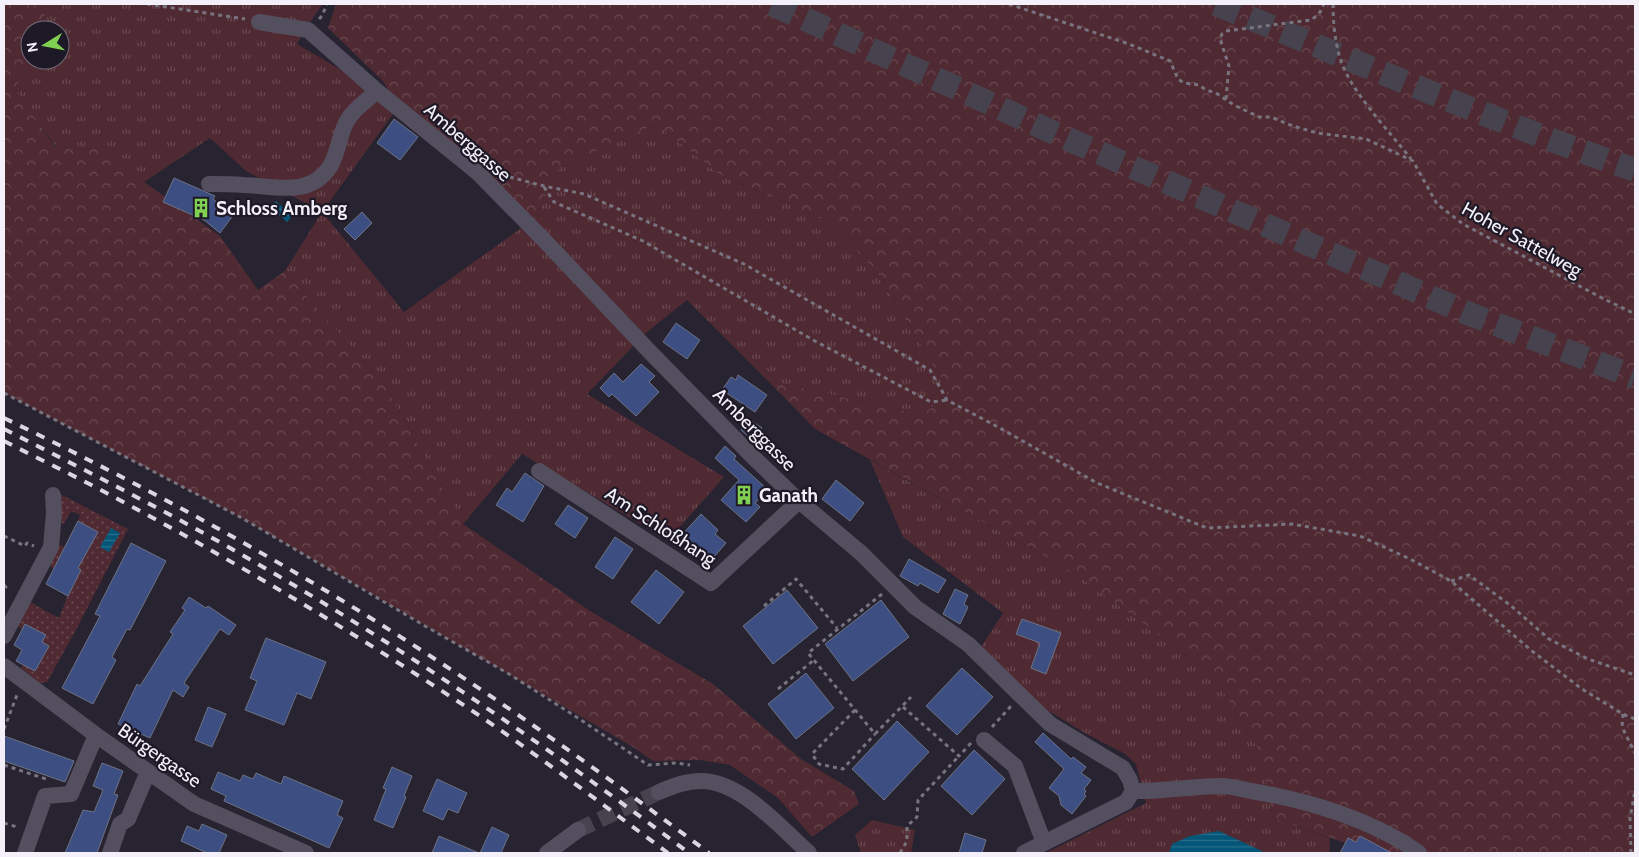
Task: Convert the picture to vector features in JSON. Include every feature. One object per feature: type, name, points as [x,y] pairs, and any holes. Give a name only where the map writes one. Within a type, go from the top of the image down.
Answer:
[{"type":"street","name":"Amberggasse","points":[[259,22],[308,30],[377,91],[477,172],[650,352],[799,501],[861,553],[915,607],[968,644],[1050,724],[1123,768],[1130,780],[1133,791]]},
{"type":"street","points":[[209,184],[243,184],[285,189],[302,187],[319,180],[331,165],[346,124],[357,109],[377,91]]},
{"type":"street","name":"Am Schloßhang","points":[[539,471],[711,583],[799,501]]},
{"type":"street","points":[[4,636],[52,548],[53,495]]},
{"type":"street","name":"Bürgergasse","points":[[4,666],[96,735],[194,804],[306,853]]},
{"type":"street","points":[[25,853],[45,796],[71,794],[96,735]]},
{"type":"street","points":[[980,739],[1015,766],[1044,843]]},
{"type":"street","points":[[110,853],[120,824],[128,819],[148,772]]},
{"type":"street","points":[[659,792],[687,782],[702,781],[718,784],[746,798],[809,853]]},
{"type":"street","points":[[1024,853],[1126,802],[1133,791],[1155,792],[1222,786],[1282,796],[1356,820],[1399,839],[1418,853]]},
{"type":"street","points":[[547,853],[578,830]]},
{"type":"path","points":[[147,4],[259,22]]},
{"type":"path","points":[[1009,4],[1129,44],[1170,61],[1178,79],[1184,83],[1199,85],[1226,99],[1234,106],[1259,117],[1271,117],[1317,133],[1366,139],[1413,161]]},
{"type":"path","points":[[1226,99],[1230,66],[1220,39],[1222,34],[1226,31],[1311,20],[1319,14],[1324,4]]},
{"type":"path","name":"Hoher Sattelweg","points":[[1333,4],[1333,26],[1341,62],[1355,88],[1413,161],[1437,204],[1462,224],[1635,314]]},
{"type":"path","points":[[477,172],[492,172],[544,186],[584,194],[744,264],[930,370],[947,400],[1097,483],[1207,528],[1292,524],[1360,536],[1410,559],[1451,581],[1532,651],[1582,689],[1623,714],[1635,719]]},
{"type":"path","points":[[544,186],[554,202],[643,241],[813,340],[931,402],[947,400]]},
{"type":"path","points":[[4,393],[242,518],[509,674],[648,765],[676,763],[699,765]]},
{"type":"path","points":[[4,536],[25,546],[27,543],[38,548]]},
{"type":"path","points":[[1451,581],[1469,574],[1510,604],[1549,639],[1588,659],[1635,675]]},
{"type":"path","points":[[764,606],[796,579],[836,628]]},
{"type":"path","points":[[876,734],[808,652],[836,628],[893,585]]},
{"type":"path","points":[[4,586],[6,587],[4,592]]},
{"type":"path","points":[[778,689],[814,660]]},
{"type":"path","points":[[4,730],[22,680]]},
{"type":"path","points":[[988,724],[993,728],[1021,696]]},
{"type":"path","points":[[855,710],[812,754],[818,764],[843,769],[911,697]]},
{"type":"path","points":[[903,707],[959,756]]},
{"type":"path","points":[[1623,714],[1622,727],[1635,753]]},
{"type":"path","points":[[900,853],[908,840],[907,826],[917,817],[918,800],[959,756],[980,739]]},
{"type":"path","points":[[4,766],[47,780]]},
{"type":"path","points":[[1631,853],[1630,818],[1635,792]]},
{"type":"green space","points":[[4,4],[53,4],[43,20],[20,20],[20,70],[26,70],[14,88],[55,147],[98,149],[220,236],[258,290],[285,271],[385,386],[463,524],[590,611],[713,684],[801,759],[854,791],[859,804],[812,837],[778,798],[730,765],[700,760],[653,761],[633,747],[242,518],[4,393]]},
{"type":"green space","points":[[53,4],[323,4],[297,44],[377,91],[398,107],[322,212],[246,171],[210,138],[144,182],[98,149],[56,147],[13,88],[26,70],[70,70],[70,20],[43,20]]},
{"type":"green space","points":[[336,4],[1635,4],[1635,853],[1375,853],[1273,818],[1261,753],[1213,675],[1075,573],[815,429],[767,380],[922,415],[950,393],[877,272],[829,222],[719,174],[656,124],[559,168],[534,219],[398,107],[383,81],[328,28]]},
{"type":"green space","points":[[656,124],[719,174],[829,222],[877,272],[950,393],[922,415],[767,380],[687,300],[647,332],[587,394],[724,477],[668,540],[522,454],[463,524],[385,386],[285,271],[322,212],[404,312],[534,219],[558,168]]},
{"type":"green space","points":[[870,460],[1075,573],[1213,675],[1261,753],[1273,818],[1330,838],[1329,853],[1046,853],[1146,803],[1136,764],[1125,754],[1042,707],[981,647],[1003,613],[903,537]]},
{"type":"green space","points":[[58,493],[128,529],[47,682],[40,683],[21,668],[23,664],[36,671],[49,646],[42,642],[45,635],[15,625],[28,601],[59,618],[81,570],[60,559],[54,569],[50,566],[57,546],[60,545],[71,551],[97,532],[78,521],[80,515],[71,511],[64,524],[59,521]]},
{"type":"green space","points":[[872,820],[915,830],[911,853],[861,853],[855,835]]},
{"type":"water","points":[[276,201],[292,216],[287,222],[270,207]]},
{"type":"water","points":[[111,528],[120,533],[109,552],[100,547]]},
{"type":"water","points":[[1219,831],[1266,853],[1169,853],[1172,844],[1190,836]]},
{"type":"building","points":[[394,119],[418,137],[400,160],[377,143]]},
{"type":"building","name":"Schloss Amberg","points":[[174,178],[215,196],[213,199],[234,214],[220,233],[204,220],[163,202]]},
{"type":"building","points":[[362,212],[372,223],[355,240],[344,229]]},
{"type":"building","points":[[676,323],[700,340],[687,359],[663,342]]},
{"type":"building","points":[[641,364],[655,376],[649,382],[659,392],[636,416],[612,394],[609,397],[600,388],[614,373],[623,382]]},
{"type":"building","points":[[738,375],[767,395],[755,412],[722,390],[731,377],[736,380]]},
{"type":"building","points":[[749,419],[762,428],[754,441],[741,430]]},
{"type":"building","name":"Ganath","points":[[725,446],[736,456],[734,459],[767,489],[755,503],[760,507],[746,522],[721,500],[739,480],[715,458]]},
{"type":"building","points":[[525,473],[544,486],[523,522],[496,505],[507,488],[512,492]]},
{"type":"building","points":[[836,480],[864,503],[850,521],[822,499]]},
{"type":"building","points":[[568,505],[588,518],[575,538],[555,524]]},
{"type":"building","points":[[701,514],[718,530],[715,534],[726,543],[713,558],[702,548],[699,552],[681,536]]},
{"type":"building","points":[[78,521],[98,532],[78,568],[81,570],[68,596],[46,584]]},
{"type":"building","points":[[615,537],[633,549],[613,579],[595,567]]},
{"type":"building","points":[[131,543],[166,561],[130,630],[127,629],[112,657],[116,660],[93,704],[62,688],[100,616],[95,614]]},
{"type":"building","points":[[909,559],[946,580],[938,593],[920,583],[918,586],[900,576]]},
{"type":"building","points":[[656,570],[684,592],[659,624],[631,602]]},
{"type":"building","points":[[955,589],[968,595],[964,604],[968,607],[960,624],[943,614]]},
{"type":"building","points":[[787,590],[818,628],[773,664],[743,626]]},
{"type":"building","points":[[189,597],[206,608],[208,606],[236,625],[229,635],[220,629],[184,683],[189,687],[183,697],[173,690],[150,738],[118,724],[137,684],[140,686],[173,634],[170,632],[185,610],[182,608]]},
{"type":"building","points":[[881,600],[909,637],[853,681],[825,644]]},
{"type":"building","points":[[1022,619],[1061,633],[1046,674],[1031,668],[1040,643],[1016,634]]},
{"type":"building","points":[[25,624],[46,635],[42,642],[49,646],[35,671],[16,661],[22,650],[14,645]]},
{"type":"building","points":[[266,638],[326,662],[311,699],[297,693],[284,725],[245,710],[257,681],[250,678]]},
{"type":"building","points":[[962,668],[993,697],[957,735],[926,706]]},
{"type":"building","points":[[806,673],[834,708],[796,739],[768,704]]},
{"type":"building","points":[[208,707],[226,714],[212,747],[195,740]]},
{"type":"building","points":[[897,721],[929,752],[884,800],[852,769]]},
{"type":"building","points":[[1043,733],[1071,759],[1073,757],[1086,767],[1081,773],[1091,780],[1084,789],[1086,796],[1072,814],[1061,805],[1059,796],[1049,788],[1064,769],[1035,742]]},
{"type":"building","points":[[4,736],[74,761],[65,782],[4,761]]},
{"type":"building","points":[[974,750],[1005,779],[972,815],[941,786]]},
{"type":"building","points":[[102,763],[123,771],[114,794],[118,795],[97,853],[65,853],[83,810],[94,812],[103,790],[93,786]]},
{"type":"building","points":[[392,767],[412,776],[404,796],[406,797],[393,828],[374,820],[386,789],[383,788]]},
{"type":"building","points":[[218,772],[240,781],[243,775],[253,779],[256,773],[281,784],[284,776],[343,801],[337,815],[343,818],[329,848],[224,801],[226,796],[211,789]]},
{"type":"building","points":[[437,779],[467,793],[458,813],[448,809],[443,820],[423,811]]},
{"type":"building","points":[[202,824],[227,835],[219,853],[207,853],[181,841],[187,826],[199,831]]},
{"type":"building","points":[[492,827],[509,835],[501,853],[480,853]]},
{"type":"building","points":[[965,833],[986,840],[982,853],[959,853]]},
{"type":"building","points":[[439,836],[479,853],[432,853]]},
{"type":"building","points":[[1360,836],[1392,853],[1340,853],[1348,838],[1356,842]]},
{"type":"tunnel","points":[[772,4],[1059,135],[1467,313],[1635,377]]},
{"type":"tunnel","points":[[1216,4],[1477,111],[1635,170]]},
{"type":"tunnel","points":[[578,830],[659,792]]},
{"type":"railway","points":[[4,418],[117,474],[228,534],[337,597],[511,710],[709,853]]},
{"type":"railway","points":[[4,429],[216,540],[338,612],[516,728],[689,853]]},
{"type":"railway","points":[[4,441],[162,523],[340,627],[496,727],[668,853]]},
{"type":"place","name":"Schloss Amberg","points":[[201,208]]},
{"type":"place","name":"Ganath","points":[[744,495]]}]
